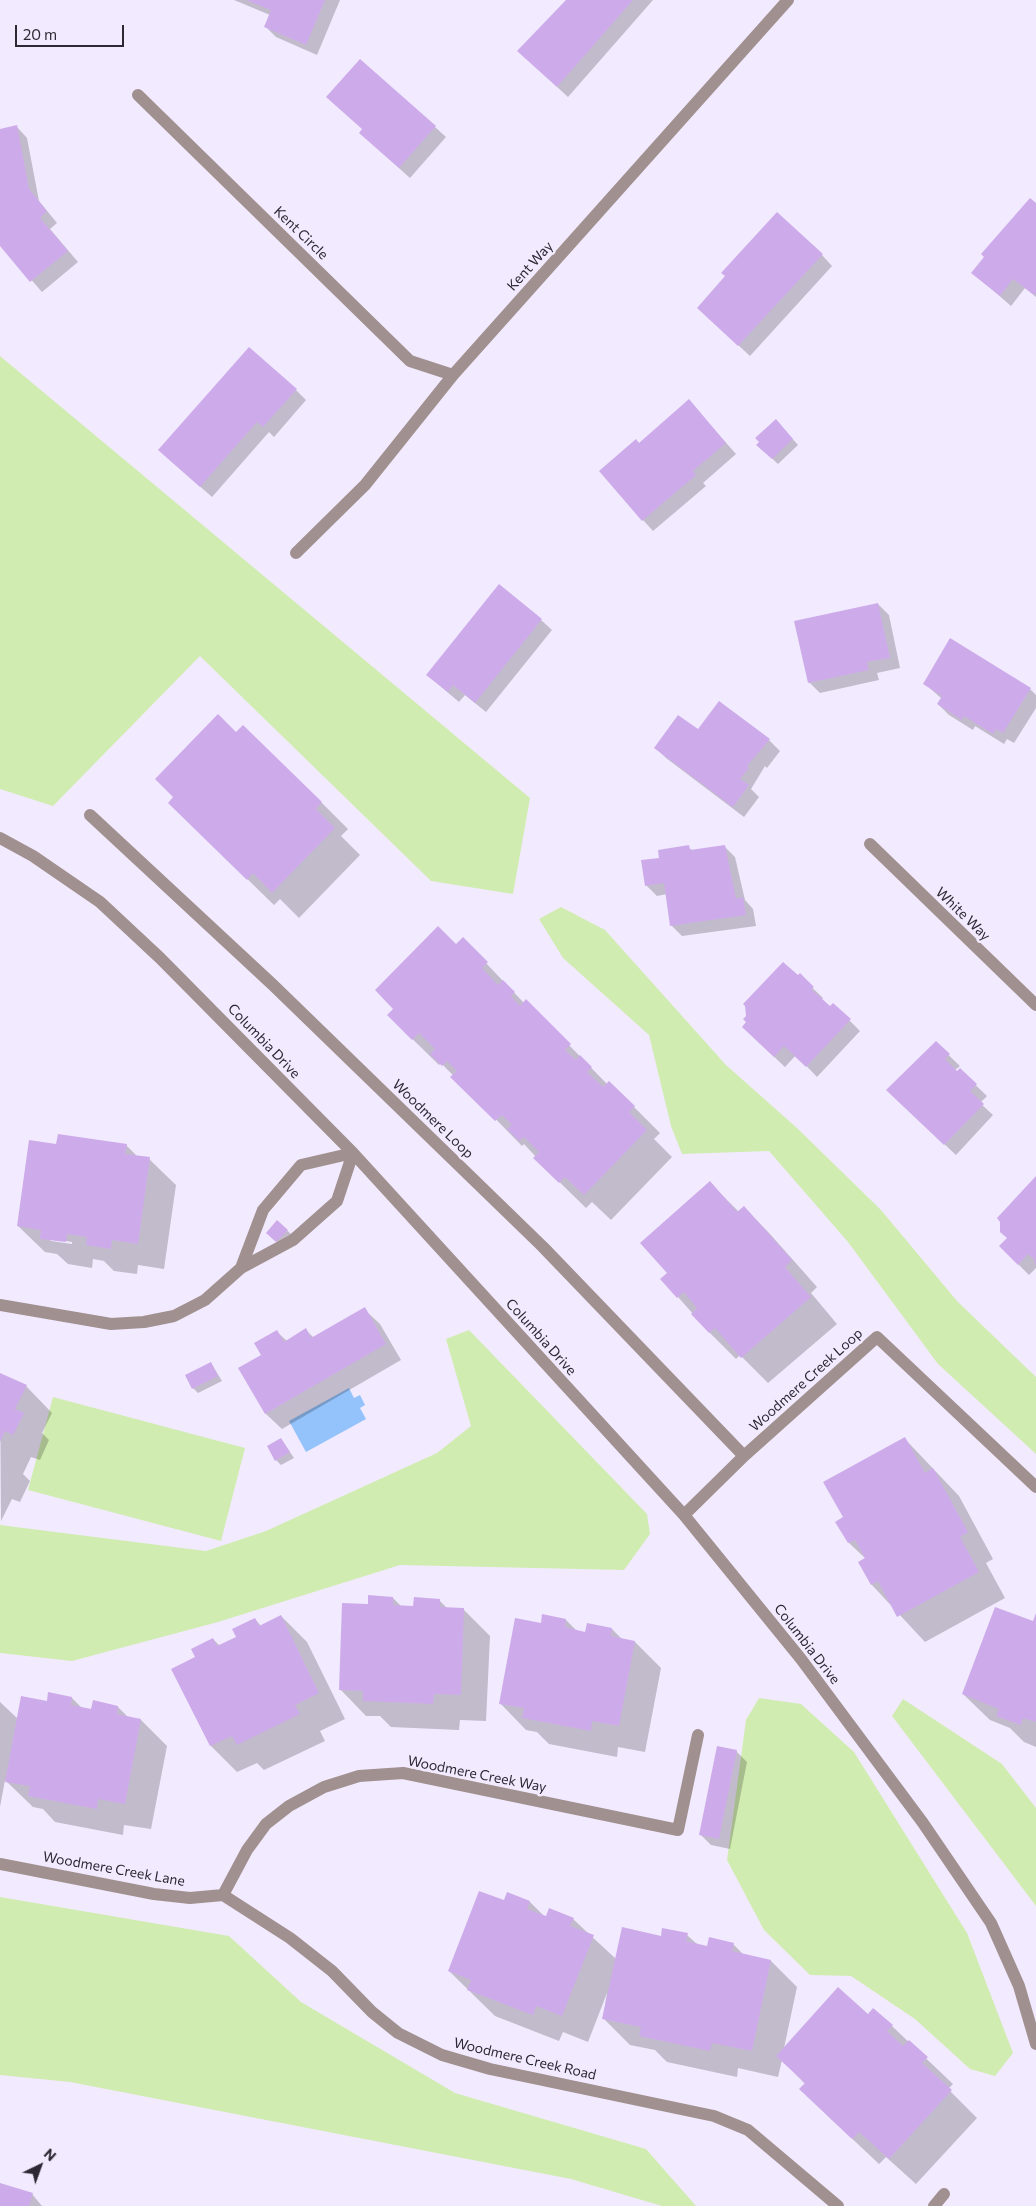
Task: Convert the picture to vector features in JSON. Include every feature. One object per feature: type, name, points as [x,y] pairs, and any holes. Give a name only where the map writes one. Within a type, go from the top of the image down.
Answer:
[{"type":"street","name":"Kent Way","points":[[296,553],[365,485],[453,375],[788,0]]},
{"type":"street","name":"Kent Circle","points":[[138,95],[410,360],[453,375]]},
{"type":"street","name":"Woodmere Loop","points":[[90,815],[273,986],[543,1247],[744,1456]]},
{"type":"street","name":"Columbia Drive","points":[[0,838],[33,856],[100,902],[160,958],[352,1153],[684,1515],[801,1659],[924,1823],[991,1923],[1019,1986],[1036,2044]]},
{"type":"street","name":"White Way","points":[[870,844],[1036,1005]]},
{"type":"street","points":[[241,1268],[263,1210],[301,1165],[352,1153]]},
{"type":"street","points":[[0,1305],[111,1324],[144,1322],[174,1316],[205,1300],[241,1268],[294,1240],[337,1201],[352,1153]]},
{"type":"street","name":"Woodmere Creek Loop","points":[[684,1515],[744,1456],[877,1337],[1036,1487]]},
{"type":"street","name":"Woodmere Creek Way","points":[[223,1895],[247,1850],[266,1824],[289,1806],[324,1787],[358,1776],[403,1773],[678,1830],[698,1735]]},
{"type":"street","name":"Woodmere Creek Lane","points":[[0,1864],[154,1894],[190,1898],[223,1895]]},
{"type":"street","name":"Woodmere Creek Road","points":[[223,1895],[290,1938],[325,1966],[372,2012],[398,2033],[442,2055],[490,2069],[714,2116],[748,2130],[838,2206]]},
{"type":"street","points":[[934,2206],[944,2194]]},
{"type":"green space","points":[[0,356],[530,798],[513,894],[431,881],[200,656],[53,806],[0,789]]},
{"type":"green space","points":[[561,907],[605,930],[726,1065],[797,1128],[881,1210],[957,1301],[1036,1377],[1036,1454],[938,1364],[848,1242],[769,1151],[682,1154],[671,1126],[649,1035],[563,958],[539,919]]},
{"type":"green space","points":[[469,1330],[647,1514],[650,1534],[624,1570],[400,1565],[218,1622],[72,1661],[0,1653],[0,1525],[206,1551],[266,1531],[437,1453],[471,1426],[446,1339]]},
{"type":"green space","points":[[53,1397],[245,1448],[221,1541],[28,1490]]},
{"type":"green space","points":[[759,1698],[801,1704],[854,1752],[967,1933],[1013,2053],[995,2076],[970,2069],[915,2019],[851,1976],[810,1975],[764,1930],[727,1860],[746,1720]]},
{"type":"green space","points":[[903,1699],[1002,1764],[1036,1808],[1036,1906],[892,1716]]},
{"type":"green space","points":[[0,1897],[229,1936],[301,2002],[455,2093],[646,2149],[696,2206],[662,2206],[571,2179],[70,2082],[0,2075]]},
{"type":"water","points":[[349,1388],[354,1398],[360,1395],[365,1405],[360,1408],[366,1419],[306,1452],[289,1421]]},
{"type":"building","points":[[246,0],[325,0],[306,45],[264,27],[271,10]]},
{"type":"building","points":[[566,0],[633,0],[557,87],[517,51]]},
{"type":"building","points":[[360,59],[436,126],[399,168],[359,133],[362,129],[326,97]]},
{"type":"building","points":[[17,125],[29,189],[47,211],[40,218],[68,251],[30,282],[0,246],[0,129]]},
{"type":"building","points":[[1030,198],[1036,203],[1036,293],[1034,295],[1013,279],[1000,296],[971,273],[984,257],[981,254]]},
{"type":"building","points":[[777,212],[823,254],[738,346],[697,308],[725,276],[721,273]]},
{"type":"building","points":[[249,347],[297,389],[263,427],[257,422],[200,487],[158,450]]},
{"type":"building","points":[[689,399],[726,443],[693,471],[696,475],[642,521],[599,471],[636,439],[639,443]]},
{"type":"building","points":[[776,419],[793,439],[772,459],[756,445],[759,442],[755,438]]},
{"type":"building","points":[[499,584],[542,619],[475,703],[453,685],[448,692],[426,675]]},
{"type":"building","points":[[878,603],[890,658],[867,662],[869,670],[808,683],[794,621]]},
{"type":"building","points":[[950,638],[1031,688],[1003,733],[996,729],[993,734],[964,716],[962,720],[937,704],[942,696],[923,684]]},
{"type":"building","points":[[719,701],[770,739],[747,766],[749,768],[740,779],[749,785],[733,807],[654,748],[678,715],[698,729]]},
{"type":"building","points":[[218,714],[236,732],[243,725],[322,802],[316,809],[335,828],[272,893],[253,873],[247,880],[168,803],[173,797],[155,779]]},
{"type":"building","points":[[689,845],[690,850],[725,845],[736,899],[743,897],[746,915],[670,926],[664,883],[645,886],[641,860],[659,858],[658,850]]},
{"type":"building","points":[[438,926],[456,944],[463,937],[488,962],[482,968],[498,985],[503,980],[515,992],[511,996],[520,1006],[526,999],[571,1044],[565,1050],[576,1060],[580,1055],[592,1067],[587,1072],[603,1087],[609,1081],[635,1106],[629,1112],[647,1130],[584,1195],[565,1177],[559,1183],[533,1158],[539,1152],[524,1137],[519,1141],[507,1129],[512,1125],[502,1115],[495,1121],[450,1077],[457,1071],[447,1061],[442,1066],[430,1054],[435,1049],[419,1033],[412,1040],[387,1015],[393,1009],[375,990]]},
{"type":"building","points":[[783,962],[798,975],[800,973],[814,987],[811,989],[830,1006],[833,1003],[851,1019],[806,1067],[784,1046],[774,1057],[742,1027],[746,1022],[743,1019],[746,1016],[743,1004]]},
{"type":"building","points":[[936,1041],[950,1054],[945,1059],[957,1071],[960,1068],[977,1084],[970,1091],[984,1104],[944,1145],[886,1090]]},
{"type":"building","points":[[58,1134],[127,1144],[125,1154],[150,1157],[138,1244],[112,1240],[111,1249],[86,1245],[87,1237],[67,1234],[66,1242],[40,1239],[41,1230],[17,1226],[29,1140],[56,1144]]},
{"type":"building","points":[[1036,1176],[1036,1266],[1034,1259],[1028,1254],[1018,1265],[999,1246],[1007,1238],[1000,1232],[1000,1222],[997,1218]]},
{"type":"building","points":[[710,1181],[737,1212],[744,1206],[792,1260],[785,1267],[811,1297],[741,1358],[715,1328],[709,1333],[691,1314],[697,1308],[684,1292],[677,1298],[660,1279],[667,1273],[640,1243]]},
{"type":"building","points":[[277,1220],[288,1230],[276,1242],[266,1233]]},
{"type":"building","points":[[365,1307],[386,1344],[265,1414],[238,1368],[261,1355],[254,1343],[277,1330],[284,1342],[306,1328],[311,1338]]},
{"type":"building","points":[[211,1362],[218,1376],[192,1389],[185,1375]]},
{"type":"building","points":[[0,1373],[27,1385],[15,1409],[24,1413],[13,1435],[5,1431],[0,1442]]},
{"type":"building","points":[[905,1437],[925,1473],[933,1468],[968,1532],[960,1537],[979,1572],[897,1617],[878,1581],[871,1585],[858,1562],[865,1558],[855,1540],[848,1543],[835,1522],[843,1517],[823,1482]]},
{"type":"building","points":[[281,1438],[290,1452],[275,1461],[267,1446]]},
{"type":"building","points":[[368,1595],[393,1597],[393,1605],[413,1606],[414,1597],[440,1599],[440,1607],[464,1608],[461,1695],[434,1694],[433,1704],[363,1701],[363,1691],[339,1690],[342,1603],[368,1604]]},
{"type":"building","points":[[995,1607],[1033,1621],[1036,1613],[1036,1722],[1023,1718],[1021,1725],[996,1716],[999,1709],[962,1694]]},
{"type":"building","points":[[542,1614],[566,1619],[565,1627],[585,1632],[587,1623],[612,1628],[611,1636],[635,1641],[619,1726],[592,1721],[591,1731],[522,1718],[524,1708],[499,1704],[515,1618],[541,1623]]},
{"type":"building","points":[[281,1615],[319,1693],[295,1705],[300,1714],[237,1745],[232,1736],[210,1746],[171,1669],[195,1657],[191,1649],[213,1638],[217,1646],[236,1637],[232,1629],[255,1618],[259,1626]]},
{"type":"building","points":[[48,1692],[72,1697],[71,1705],[91,1709],[93,1700],[118,1706],[117,1714],[141,1719],[125,1804],[98,1799],[97,1809],[28,1796],[30,1786],[5,1782],[21,1696],[47,1701]]},
{"type":"building","points":[[717,1746],[737,1750],[719,1839],[699,1835]]},
{"type":"building","points":[[479,1891],[504,1900],[507,1892],[530,1901],[527,1909],[546,1916],[549,1908],[574,1918],[570,1926],[594,1935],[562,2016],[536,2006],[533,2015],[467,1990],[471,1980],[448,1971]]},
{"type":"building","points":[[622,1927],[661,1936],[662,1928],[688,1933],[686,1941],[707,1946],[709,1937],[734,1943],[732,1951],[771,1960],[752,2051],[712,2043],[710,2051],[639,2036],[641,2027],[602,2019]]},
{"type":"building","points":[[838,1987],[868,2014],[873,2008],[893,2025],[887,2031],[903,2046],[909,2040],[928,2057],[922,2063],[952,2090],[889,2159],[859,2132],[852,2139],[799,2089],[805,2083],[776,2056]]},
{"type":"building","points":[[0,2183],[33,2193],[29,2206],[0,2206]]}]
